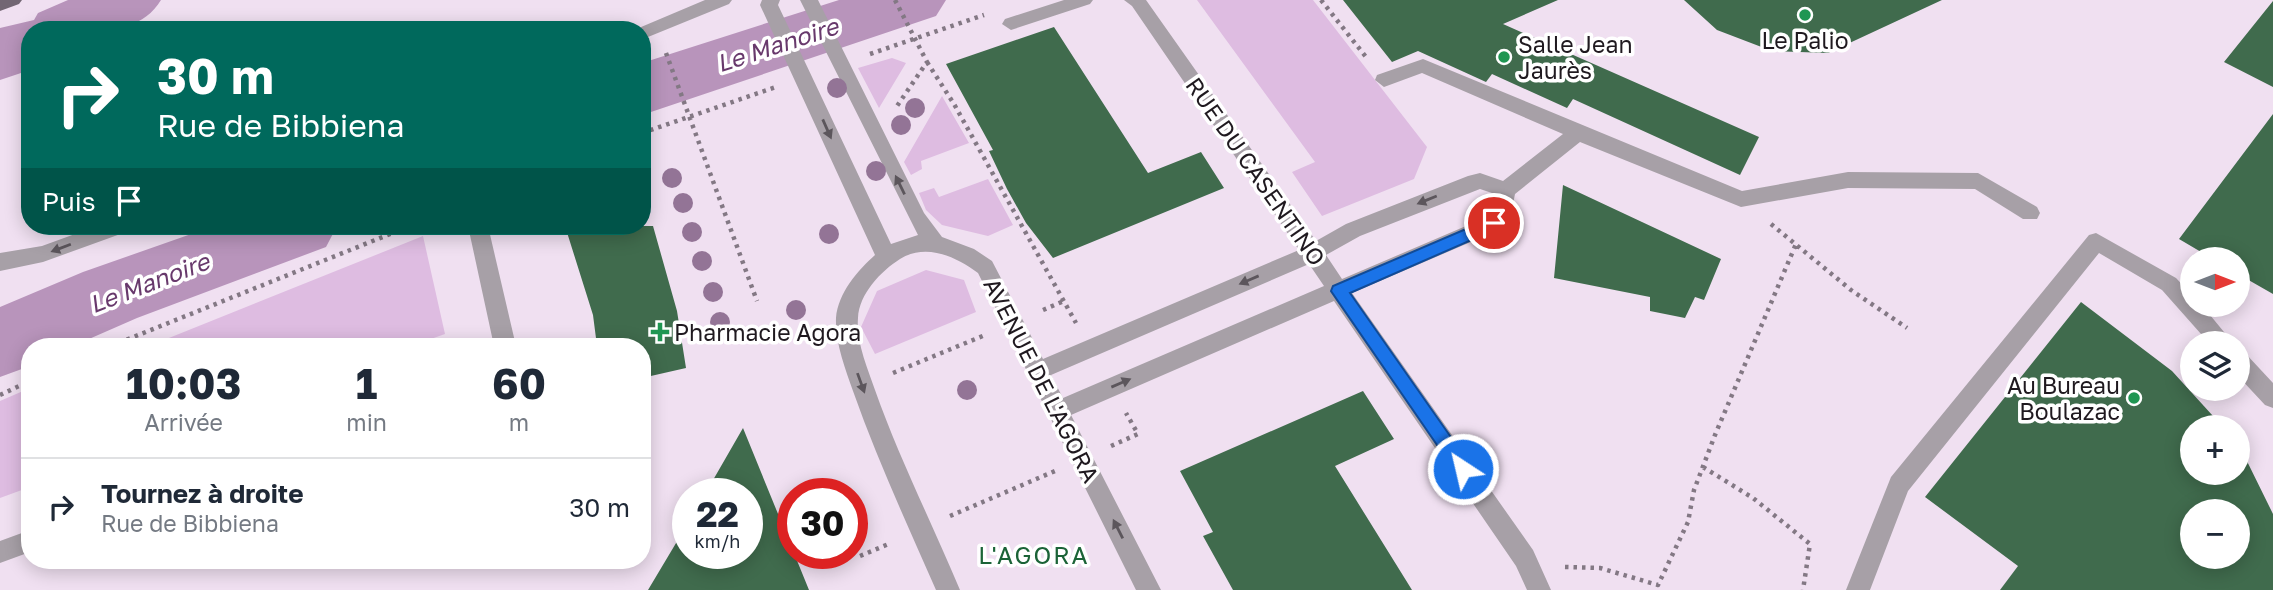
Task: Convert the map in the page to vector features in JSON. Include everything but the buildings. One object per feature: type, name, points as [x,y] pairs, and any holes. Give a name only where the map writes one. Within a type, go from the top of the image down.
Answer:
[{"type":"main road","points":[[0,5],[13,0]]},
{"type":"street","points":[[651,28],[723,0]]},
{"type":"street","points":[[771,0],[769,5],[886,256]]},
{"type":"street","points":[[1011,24],[1084,0]]},
{"type":"street","name":"RUE DU CASENTINO","points":[[1133,0],[1138,2],[1525,558],[1539,590]]},
{"type":"street","points":[[811,4],[917,218],[935,243]]},
{"type":"street","points":[[1384,80],[1423,66],[1741,199],[1849,180],[1978,181],[2030,213]]},
{"type":"street","points":[[1058,410],[1494,223],[1501,214],[1506,190],[1578,133]]},
{"type":"street","points":[[1040,370],[1312,253],[1353,230],[1468,184],[1480,181],[1506,190]]},
{"type":"street","points":[[0,262],[43,254],[95,235]]},
{"type":"street","points":[[480,235],[503,338]]},
{"type":"street","points":[[1858,590],[1899,485],[2096,241],[2169,284],[2211,331]]},
{"type":"street","name":"AVENUE DE L'AGORA","points":[[948,590],[849,346],[846,318],[862,281],[886,256],[909,245],[935,243],[973,256],[985,267],[1040,370],[1149,590]]},
{"type":"street","points":[[2250,374],[2273,398]]},
{"type":"street","points":[[0,552],[21,544]]},
{"type":"path","points":[[895,0],[927,62],[954,104],[1091,348]]},
{"type":"path","points":[[1321,0],[1384,80]]},
{"type":"path","points":[[840,60],[990,13]]},
{"type":"path","points":[[668,59],[757,301]]},
{"type":"path","points":[[892,114],[927,62]]},
{"type":"path","points":[[651,130],[802,72]]},
{"type":"path","points":[[1741,199],[1851,290],[1907,328]]},
{"type":"path","points":[[131,338],[388,235]]},
{"type":"path","points":[[1525,558],[1556,550],[1565,567],[1582,564],[1601,566],[1658,584],[1688,522],[1703,467],[1796,244]]},
{"type":"path","points":[[881,378],[996,331]]},
{"type":"path","points":[[0,395],[21,385]]},
{"type":"path","points":[[868,553],[1138,434],[1112,387]]},
{"type":"path","points":[[1703,467],[1753,498],[1810,544],[1803,590]]},
{"type":"shaded area","points":[[1197,0],[1313,0],[1427,147],[1414,179],[1322,216],[1292,172],[1315,162]]},
{"type":"shaded area","points":[[892,58],[906,63],[879,108],[858,68]]},
{"type":"shaded area","points":[[942,96],[969,143],[921,161],[922,169],[911,175],[904,162]]},
{"type":"shaded area","points":[[988,179],[1013,225],[988,236],[942,225],[926,210],[919,193],[934,188],[939,197]]},
{"type":"shaded area","points":[[423,236],[445,334],[434,338],[169,338]]},
{"type":"shaded area","points":[[926,270],[964,280],[976,312],[875,354],[861,327],[877,291]]},
{"type":"shaded area","points":[[21,392],[21,490],[0,498],[0,401]]},
{"type":"waterway","points":[[81,21],[128,0]]},
{"type":"waterway","name":"Le Manoire","points":[[651,86],[913,0]]},
{"type":"waterway","points":[[0,55],[21,47]]},
{"type":"waterway","name":"Le Manoire","points":[[0,343],[110,295],[275,235]]},
{"type":"place","name":"Le Palio","points":[[1805,15]]},
{"type":"place","name":"Salle Jean Jaurès","points":[[1504,57]]},
{"type":"place","name":"Pharmacie Agora","points":[[660,332]]},
{"type":"place","name":"Au Bureau Boulazac","points":[[2134,398]]},
{"type":"district","name":"L'AGORA","points":[[1034,554]]},
{"type":"route","points":[[1463,469],[1339,291],[1494,223]]}]
